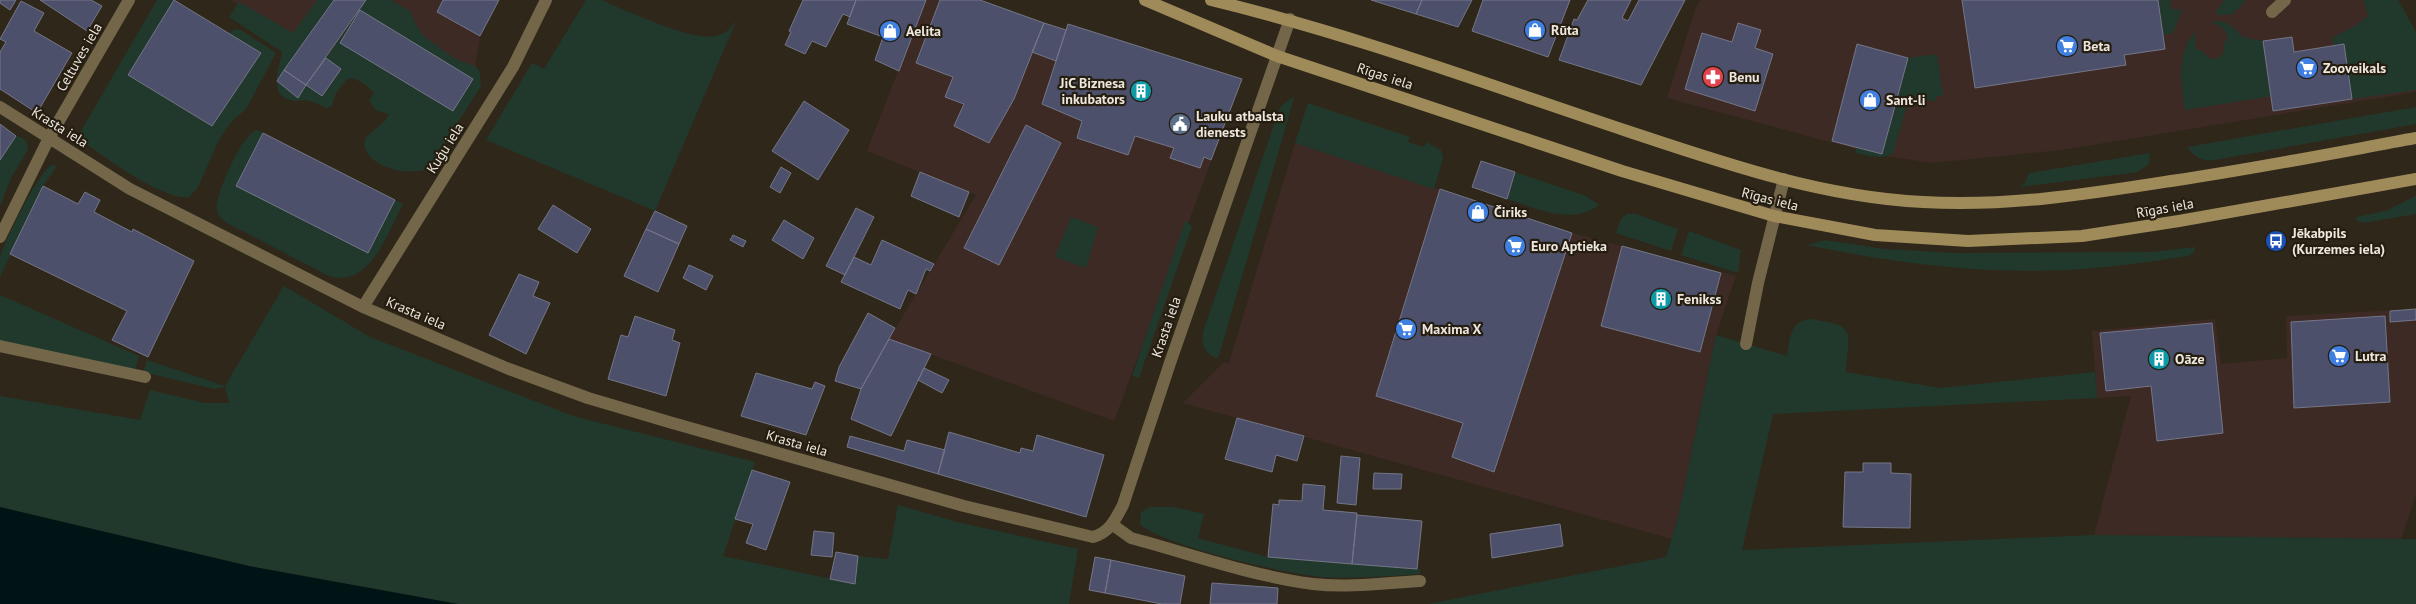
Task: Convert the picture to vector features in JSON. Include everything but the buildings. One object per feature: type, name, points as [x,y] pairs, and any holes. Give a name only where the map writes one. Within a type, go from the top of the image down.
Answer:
[{"type":"main road","name":"Rīgas iela","points":[[1145,0],[1277,56],[1622,171],[1774,216],[1832,228],[1920,239],[1968,241],[2026,240],[2133,229],[2416,179]]},
{"type":"main road","name":"Rīgas iela","points":[[1211,0],[1290,19],[1696,154],[1784,180],[1854,194],[1922,202],[2034,200],[2092,194],[2416,138]]},
{"type":"street","name":"Celtuves iela","points":[[0,237],[49,138],[129,0]]},
{"type":"street","name":"Kuģu iela","points":[[363,307],[513,67],[546,0]]},
{"type":"street","points":[[2272,12],[2285,0]]},
{"type":"street","name":"Krasta iela","points":[[0,106],[130,189],[363,307],[509,369],[597,401],[964,506],[1084,537],[1098,536],[1113,525],[1123,504],[1290,19]]},
{"type":"street","points":[[1746,344],[1774,216],[1784,180]]},
{"type":"street","points":[[0,346],[145,377]]},
{"type":"street","points":[[1113,525],[1131,538],[1279,578],[1315,584],[1347,585],[1420,581]]},
{"type":"shaded area","points":[[230,0],[324,0],[297,37]]},
{"type":"shaded area","points":[[367,0],[499,0],[480,36],[473,79]]},
{"type":"shaded area","points":[[856,0],[980,0],[1066,30],[1068,24],[1242,79],[1114,421],[889,339],[976,195],[867,151],[898,71],[875,60],[883,37],[847,24]]},
{"type":"shaded area","points":[[1701,0],[2398,0],[2416,32],[2416,92],[2062,150],[1932,163],[1878,155],[1667,98],[1696,7]]},
{"type":"shaded area","points":[[1295,143],[1572,233],[1736,276],[1716,335],[1672,539],[1183,403],[1224,362],[1229,363]]},
{"type":"shaded area","points":[[2416,309],[2416,494],[2401,539],[2094,535],[2131,396],[2097,398],[2092,331],[2215,319],[2221,364],[2287,358],[2286,316]]},
{"type":"shaded area","points":[[0,507],[249,566],[458,604],[0,604]]},
{"type":"green space","points":[[157,0],[174,0],[128,75],[211,126],[260,53],[228,33],[236,29],[241,30],[276,53],[246,109],[231,122],[218,142],[198,187],[189,197],[163,192],[132,175],[77,138]]},
{"type":"green space","points":[[317,0],[334,0],[277,81],[282,52],[229,17],[239,2],[293,33]]},
{"type":"green space","points":[[366,0],[391,0],[410,11],[417,27],[425,37],[455,59],[475,66],[480,72],[481,86],[428,169],[419,171],[397,170],[386,167],[369,156],[365,148],[365,138],[386,120],[389,114],[377,111],[369,101],[374,93],[358,80],[347,79],[336,93],[332,106],[328,108],[305,100],[293,101],[283,97],[279,92],[277,81],[298,97],[306,85],[322,96],[341,69],[326,58]]},
{"type":"green space","points":[[586,0],[601,0],[660,25],[694,35],[719,35],[728,30],[738,17],[655,211],[486,140],[532,63],[544,69]]},
{"type":"green space","points":[[2158,0],[2170,0],[2171,9],[2182,10],[2173,33],[2163,35]]},
{"type":"green space","points":[[2224,0],[2246,0],[2233,14],[2220,15],[2215,13]]},
{"type":"green space","points":[[2364,0],[2398,0],[2416,32],[2416,90],[2352,99],[2332,38],[2355,26],[2368,16]]},
{"type":"green space","points":[[2222,21],[2232,26],[2243,37],[2263,41],[2271,96],[2185,110],[2181,69],[2182,59],[2189,40],[2195,31],[2195,48],[2203,52],[2210,59],[2219,58],[2225,50],[2223,44],[2227,39],[2227,33],[2220,26],[2211,22]]},
{"type":"green space","points":[[1937,54],[1943,96],[1936,96],[1936,101],[1909,98],[1893,153],[1880,157],[1855,153],[1857,147],[1882,154],[1908,58]]},
{"type":"green space","points":[[1293,97],[1218,359],[1209,354],[1204,348],[1203,332],[1278,113],[1282,105]]},
{"type":"green space","points":[[1308,103],[1410,137],[1408,142],[1424,147],[1426,142],[1441,150],[1443,159],[1434,189],[1295,143]]},
{"type":"green space","points":[[2416,107],[2416,124],[2215,160],[2200,158],[2187,147]]},
{"type":"green space","points":[[257,130],[263,133],[237,186],[368,253],[395,200],[403,204],[376,255],[356,274],[343,278],[329,276],[227,223],[219,215],[217,204],[230,166],[244,142]]},
{"type":"green space","points":[[16,136],[23,138],[27,143],[28,150],[11,178],[0,206],[0,160]]},
{"type":"green space","points":[[2150,153],[2149,164],[2138,172],[2020,187],[2025,183],[2029,173]]},
{"type":"green space","points":[[52,165],[57,166],[43,186],[0,277],[0,258],[8,238],[31,192],[46,170]]},
{"type":"green space","points":[[1515,172],[1586,196],[1599,205],[1588,211],[1566,215],[1507,199]]},
{"type":"green space","points":[[2416,196],[2416,214],[2364,223],[2357,221],[2356,217],[2385,211]]},
{"type":"green space","points":[[1627,214],[1636,214],[1678,229],[1671,251],[1616,233],[1621,219]]},
{"type":"green space","points":[[1071,217],[1098,227],[1086,268],[1055,257]]},
{"type":"green space","points":[[1185,221],[1192,226],[1139,378],[1132,376]]},
{"type":"green space","points":[[1689,231],[1741,250],[1738,273],[1681,255]]},
{"type":"green space","points":[[1825,240],[1884,249],[1954,253],[2151,252],[2195,247],[2194,253],[2188,256],[2098,268],[2034,271],[1936,266],[1807,245]]},
{"type":"green space","points":[[284,286],[370,337],[573,416],[755,462],[723,556],[855,584],[858,556],[888,559],[898,505],[957,522],[1078,549],[1069,604],[458,604],[249,566],[0,507],[0,396],[140,420],[150,390],[205,403],[229,403],[225,387],[214,389],[143,372],[147,360],[225,386]]},
{"type":"green space","points":[[0,295],[139,356],[135,370],[0,341]]},
{"type":"green space","points":[[1810,319],[1837,324],[1847,333],[1846,372],[1940,388],[2095,372],[2097,398],[1773,414],[1742,550],[2094,535],[2416,539],[2416,604],[1428,604],[1666,557],[1677,521],[1716,335],[1787,356],[1790,337],[1795,327],[1803,320]]},
{"type":"green space","points":[[1150,507],[1174,507],[1204,514],[1198,538],[1268,557],[1420,569],[1420,574],[1321,577],[1282,571],[1226,558],[1173,541],[1140,524],[1141,512]]},
{"type":"place","name":"Rūta","points":[[1535,30]]},
{"type":"place","name":"Aelita","points":[[890,31]]},
{"type":"place","name":"Beta","points":[[2067,46]]},
{"type":"place","name":"Zooveikals","points":[[2307,68]]},
{"type":"place","name":"Benu","points":[[1713,77]]},
{"type":"place","name":"JiC Biznesa inkubators","points":[[1141,91]]},
{"type":"place","name":"Sant-li","points":[[1870,100]]},
{"type":"place","name":"Lauku atbalsta dienests","points":[[1180,124]]},
{"type":"place","name":"Čiriks","points":[[1478,212]]},
{"type":"place","name":"Jēkabpils (Kurzemes iela)","points":[[2276,241]]},
{"type":"place","name":"Euro Aptieka","points":[[1515,246]]},
{"type":"place","name":"Fenikss","points":[[1661,299]]},
{"type":"place","name":"Maxima X","points":[[1406,329]]},
{"type":"place","name":"Lutra","points":[[2339,356]]},
{"type":"place","name":"Oāze","points":[[2159,359]]}]
